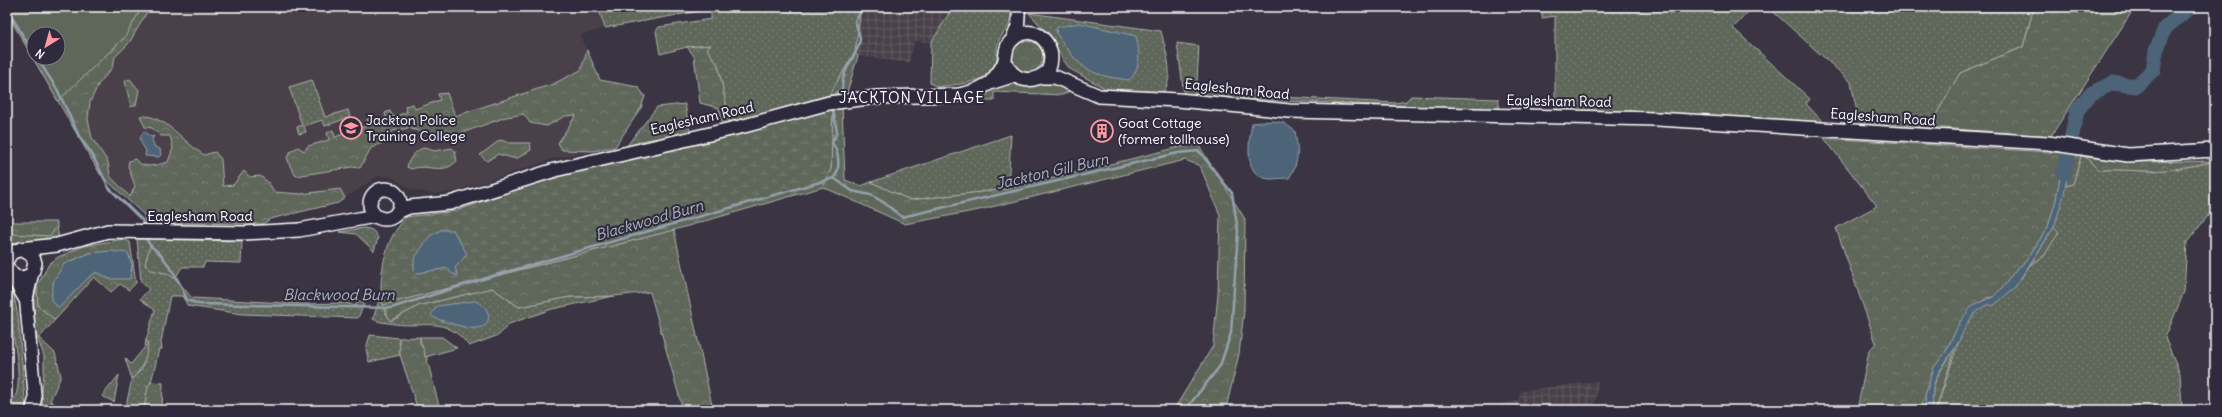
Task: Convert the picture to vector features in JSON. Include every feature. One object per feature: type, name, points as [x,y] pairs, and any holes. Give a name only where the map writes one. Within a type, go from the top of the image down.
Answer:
[{"type":"main road","points":[[1052,57],[1048,71],[1041,77],[1026,81],[1015,75],[1008,68],[1005,61],[1005,53],[1012,40],[1026,33],[1034,34],[1047,42],[1052,57],[1072,84]]},
{"type":"main road","name":"Eaglesham Road","points":[[990,83],[1005,61]]},
{"type":"main road","name":"Eaglesham Road","points":[[425,204],[450,203],[555,170],[744,126],[829,103],[877,97],[959,95],[975,91],[990,83],[1015,75]]},
{"type":"main road","name":"Eaglesham Road","points":[[1041,77],[1055,77],[1099,96],[1178,100],[1289,111],[1657,119],[2048,143],[2128,155],[2215,150]]},
{"type":"main road","points":[[344,223],[360,213],[377,190],[384,188],[425,204]]},
{"type":"main road","points":[[392,191],[396,194],[400,203],[397,212]]},
{"type":"main road","points":[[370,200],[370,209],[375,216],[379,218],[389,218],[397,212],[409,207],[425,204]]},
{"type":"main road","name":"Eaglesham Road","points":[[12,252],[57,245],[108,231],[244,233],[299,230],[344,223],[375,216]]},
{"type":"main road","points":[[8,271],[24,278],[34,270],[57,245]]},
{"type":"main road","points":[[12,252],[32,255],[34,270]]},
{"type":"street","points":[[1020,9],[1027,25],[1034,34]]},
{"type":"street","points":[[1012,40],[1018,25],[1020,9]]},
{"type":"street","points":[[34,270],[26,300],[35,406]]},
{"type":"street","points":[[8,271],[26,300]]},
{"type":"shaded area","name":"Jackton Police Training College","points":[[142,7],[598,7],[605,28],[581,35],[599,80],[638,87],[645,96],[641,108],[615,147],[556,158],[457,191],[434,194],[412,190],[391,177],[378,176],[338,203],[270,219],[263,224],[168,223],[145,225],[144,215],[100,174],[58,101],[125,37]]},
{"type":"shaded area","points":[[861,7],[953,7],[931,43],[915,41],[909,63],[858,56],[855,52]]},
{"type":"shaded area","points":[[1598,381],[1594,410],[1316,410],[1500,404],[1517,401],[1521,391]]},
{"type":"green space","points":[[7,7],[26,26],[26,46],[7,13]]},
{"type":"green space","points":[[7,7],[142,7],[125,37],[58,101],[38,66],[66,66],[66,26],[26,26],[26,46],[7,13]]},
{"type":"green space","points":[[137,7],[150,7],[129,43],[115,57],[112,68],[98,85],[90,102],[88,119],[92,138],[108,162],[110,176],[130,197],[135,186],[128,166],[129,161],[135,159],[142,165],[146,166],[168,162],[173,148],[170,136],[161,136],[152,128],[145,127],[140,116],[149,117],[166,124],[204,155],[215,152],[221,159],[223,186],[233,185],[244,171],[250,177],[260,176],[269,183],[274,192],[301,194],[340,189],[345,198],[338,203],[270,219],[263,224],[168,223],[145,225],[144,215],[100,174],[38,66],[66,66],[66,59],[102,51],[112,52]]},
{"type":"green space","points":[[598,7],[861,7],[855,52],[829,95],[730,124],[718,65],[707,49],[711,45],[687,47],[660,54],[656,31],[659,27],[711,19],[711,9],[605,28]]},
{"type":"green space","points":[[953,7],[1011,7],[1011,20],[998,43],[996,62],[992,70],[979,79],[971,82],[937,87],[930,83],[931,43]]},
{"type":"green space","points":[[1542,7],[1753,7],[1733,28],[1810,99],[1806,104],[1825,124],[1555,112],[1555,16],[1542,18]]},
{"type":"green space","points":[[1768,7],[2034,7],[2023,47],[1960,73],[1929,127],[1859,122],[1851,82]]},
{"type":"green space","points":[[2034,7],[2135,7],[2051,136],[1929,127],[1960,73],[2023,47]]},
{"type":"green space","points":[[1029,13],[1161,31],[1169,65],[1168,83],[1165,90],[1159,96],[1108,90],[1070,69],[1063,60],[1053,40]]},
{"type":"green space","points":[[1027,41],[1033,42],[1040,48],[1043,57],[1042,63],[1036,70],[1027,73],[1021,72],[1014,66],[1011,57],[1012,51],[1018,44]]},
{"type":"green space","points":[[1177,43],[1199,46],[1197,81],[1204,89],[1271,92],[1280,97],[1396,103],[1406,101],[1411,96],[1498,99],[1500,110],[1191,97],[1184,94]]},
{"type":"green space","points":[[711,45],[707,49],[718,65],[730,124],[723,125],[719,108],[700,103],[694,56],[687,47]]},
{"type":"green space","points":[[587,50],[600,80],[638,87],[645,96],[641,108],[615,147],[593,151],[562,150],[558,143],[576,115],[565,116],[547,126],[530,123],[524,114],[506,117],[459,134],[451,132],[422,132],[408,128],[393,131],[387,141],[371,148],[360,168],[352,167],[296,176],[290,166],[287,157],[291,151],[298,147],[304,151],[308,146],[329,140],[327,133],[333,130],[335,137],[369,125],[367,119],[372,118],[373,123],[386,118],[385,113],[390,111],[393,117],[407,112],[405,106],[413,104],[415,109],[440,100],[438,94],[447,93],[455,116],[553,84],[581,70]]},
{"type":"green space","points":[[855,52],[858,56],[847,92],[829,95]]},
{"type":"green space","points":[[130,79],[139,90],[136,105],[131,107],[125,81]]},
{"type":"green space","points":[[312,80],[325,117],[348,110],[350,117],[325,126],[322,120],[304,126],[306,132],[299,134],[297,127],[302,125],[289,87]]},
{"type":"green space","points":[[1010,81],[1024,84],[1052,82],[1071,90],[1063,95],[994,92],[994,100],[975,100],[975,95]]},
{"type":"green space","points":[[685,104],[690,133],[646,140],[625,148],[657,107]]},
{"type":"green space","points":[[842,106],[845,180],[861,186],[871,182],[910,200],[1008,189],[1192,144],[1198,144],[1245,219],[1244,311],[1239,354],[1227,404],[1176,406],[1213,346],[1218,294],[1220,215],[1200,166],[1185,160],[979,210],[905,224],[823,187],[831,169],[833,107]]},
{"type":"green space","points":[[833,107],[831,169],[823,187],[674,230],[383,305],[381,279],[384,260],[393,235],[406,217],[456,211],[559,174]]},
{"type":"green space","points":[[1011,135],[1008,189],[910,200],[871,182]]},
{"type":"green space","points":[[1824,138],[2064,153],[2056,200],[2048,227],[2026,261],[2013,273],[2004,286],[1993,297],[1986,298],[1961,320],[1945,353],[1934,367],[1925,396],[1926,410],[1857,410],[1869,351],[1876,343],[1836,228],[1877,206]]},
{"type":"green space","points":[[500,140],[510,143],[530,143],[531,150],[516,159],[498,154],[487,161],[480,155]]},
{"type":"green space","points":[[424,148],[435,151],[452,148],[455,151],[457,161],[446,168],[441,169],[424,167],[411,169],[407,167],[413,155]]},
{"type":"green space","points":[[2072,154],[2081,156],[2073,184],[2065,186]]},
{"type":"green space","points":[[2081,156],[2086,157],[2098,170],[2151,171],[2183,168],[2215,161],[2215,207],[2187,242],[2184,292],[2165,338],[2180,373],[2182,410],[1936,410],[1963,329],[1980,307],[2013,290],[2030,265],[2044,256],[2058,231],[2054,227],[2065,186],[2073,184]]},
{"type":"green space","points":[[2086,157],[2134,162],[2215,161],[2183,168],[2151,171],[2098,170]]},
{"type":"green space","points":[[7,222],[57,222],[57,227],[50,236],[12,234],[7,233]]},
{"type":"green space","points":[[57,227],[59,239],[7,245],[7,233],[49,236]]},
{"type":"green space","points":[[2054,227],[2059,232],[2044,256],[2030,265]]},
{"type":"green space","points":[[364,228],[373,231],[378,238],[374,251],[356,234],[340,232]]},
{"type":"green space","points":[[674,230],[713,410],[683,410],[650,292],[614,296],[570,297],[519,307],[492,288],[418,306],[390,321],[383,305]]},
{"type":"green space","points":[[124,239],[130,242],[136,283],[129,290],[120,284],[111,292],[94,277],[55,320],[38,306],[37,286],[49,264],[58,257],[84,246]],"holes":[[[90,253],[130,257],[132,271],[109,279],[97,272],[89,277],[59,307],[64,264]]]},
{"type":"green space","points":[[137,239],[242,241],[241,263],[205,262],[203,267],[182,267],[176,277],[161,255],[150,247],[145,265],[172,276],[192,298],[304,304],[346,303],[356,306],[357,299],[364,304],[358,318],[242,314],[188,306],[182,296],[170,296],[161,342],[162,349],[159,349],[144,410],[125,410],[132,379],[142,369],[148,343],[146,340],[155,310],[140,299],[149,289],[141,282]]},
{"type":"green space","points":[[150,246],[161,255],[178,280],[166,273],[151,270],[145,264]]},
{"type":"green space","points":[[7,284],[14,296],[18,316],[26,410],[7,410],[8,405],[16,394],[18,371],[9,301],[7,299]]},
{"type":"green space","points":[[37,286],[38,306],[55,320],[39,338],[55,353],[61,376],[50,401],[55,404],[51,410],[45,410],[41,399],[44,356],[35,331],[34,296]]},
{"type":"green space","points":[[492,288],[519,307],[570,297],[614,296],[552,309],[509,324],[499,335],[469,346],[451,329],[442,326],[401,325],[380,322],[373,319],[381,294],[384,310],[391,321],[418,306]]},
{"type":"green space","points":[[370,335],[399,338],[400,355],[369,362],[366,349]]},
{"type":"green space","points":[[420,337],[420,344],[425,351],[440,410],[418,410],[400,355],[399,338]]},
{"type":"green space","points":[[420,337],[442,337],[457,348],[425,357]]},
{"type":"green space","points":[[146,340],[148,343],[147,353],[142,367],[132,379],[125,358],[131,364],[145,347]]},
{"type":"green space","points":[[1955,348],[1936,410],[1932,410],[1933,388],[1937,377]]},
{"type":"green space","points":[[119,375],[114,402],[102,396]]},
{"type":"green space","points":[[152,382],[163,383],[162,410],[144,410],[148,386]]},
{"type":"water","points":[[1080,23],[1136,36],[1139,53],[1138,65],[1133,76],[1129,80],[1093,72],[1085,68],[1071,54],[1056,33],[1057,27]]},
{"type":"water","points":[[1272,121],[1284,123],[1295,131],[1297,161],[1289,178],[1270,179],[1261,177],[1255,172],[1251,165],[1249,149],[1252,123]]},
{"type":"water","points":[[144,131],[151,137],[154,136],[152,140],[155,147],[160,149],[161,155],[159,157],[145,156],[146,151],[140,139]]},
{"type":"water","points":[[2064,153],[2072,154],[2063,198],[2054,227],[2013,290],[1992,306],[1989,304],[1982,307],[1972,317],[1936,378],[1933,389],[1932,410],[1926,410],[1925,396],[1934,367],[1945,353],[1961,320],[1973,305],[1993,297],[2004,286],[2013,273],[2026,261],[2048,227],[2056,200]]},
{"type":"water","points":[[441,230],[453,230],[467,254],[455,268],[458,276],[451,273],[448,268],[418,273],[414,269],[414,259],[430,236]]},
{"type":"water","points":[[111,251],[128,253],[132,265],[130,279],[109,279],[97,272],[89,277],[59,308],[51,300],[54,280],[64,264],[90,253]]},
{"type":"water","points":[[475,301],[484,307],[488,315],[486,324],[477,328],[462,327],[434,318],[431,315],[437,306]]},
{"type":"waterway","name":"Jackton Gill Burn","points":[[836,93],[842,89],[847,68],[859,45],[860,37],[855,21],[860,13],[861,7]]},
{"type":"waterway","points":[[2064,173],[2077,111],[2090,94],[2113,83],[2136,86],[2153,70],[2156,51],[2165,28],[2190,7]]},
{"type":"waterway","name":"Blackwood Burn","points":[[7,9],[26,41]]},
{"type":"waterway","name":"Blackwood Burn","points":[[42,66],[58,91],[79,136],[92,154],[109,188],[142,220],[144,228]]},
{"type":"waterway","name":"Jackton Gill Burn","points":[[833,109],[837,132],[832,143],[838,155],[838,170],[834,178]]},
{"type":"waterway","name":"Jackton Gill Burn","points":[[834,178],[852,191],[871,195],[883,202],[902,217],[1178,153],[1199,151],[1232,193],[1238,231],[1231,333],[1220,366],[1190,404],[1188,410]]},
{"type":"waterway","name":"Blackwood Burn","points":[[146,236],[150,245],[165,260],[179,282],[187,300],[199,304],[391,308],[499,274],[834,178]]},
{"type":"place","name":"Jackton Police Training College","points":[[351,128]]},
{"type":"place","name":"Goat Cottage (former tollhouse)","points":[[1102,131]]},
{"type":"district","name":"JACKTON VILLAGE","points":[[912,97]]}]
